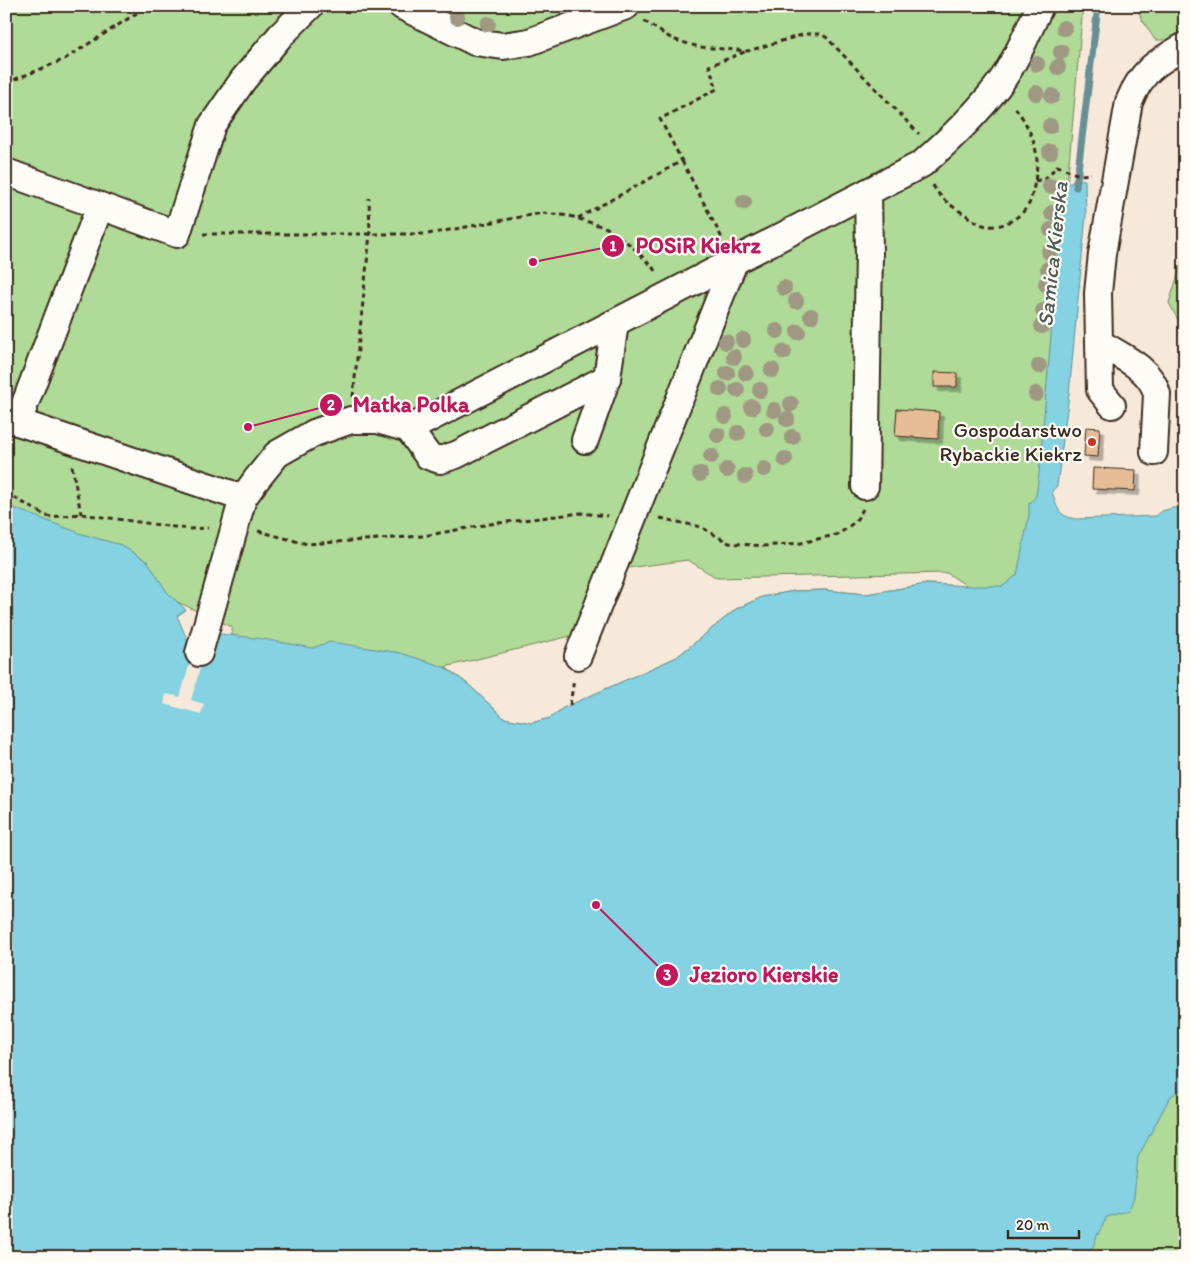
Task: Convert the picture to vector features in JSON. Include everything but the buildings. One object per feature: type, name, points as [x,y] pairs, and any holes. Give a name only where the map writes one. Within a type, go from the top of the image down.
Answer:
[{"type":"lane","points":[[6,172],[177,234],[212,125],[243,80],[280,36],[310,6]]},
{"type":"lane","points":[[402,6],[475,42],[502,46],[529,42],[624,7]]},
{"type":"lane","points":[[409,430],[868,192],[929,158],[997,87],[1040,6]]},
{"type":"lane","points":[[1112,405],[1100,390],[1098,293],[1102,254],[1129,102],[1136,85],[1146,72],[1185,46]]},
{"type":"lane","points":[[865,486],[869,253],[868,192]]},
{"type":"lane","points":[[100,206],[12,420],[244,498]]},
{"type":"lane","points":[[578,656],[734,262]]},
{"type":"lane","points":[[585,440],[607,378],[615,323]]},
{"type":"lane","points":[[1100,343],[1145,372],[1155,386],[1157,394],[1154,452]]},
{"type":"lane","points":[[199,653],[244,498],[277,454],[314,433],[351,420],[378,420],[409,430],[428,456],[440,460],[456,456],[607,378]]},
{"type":"path","points":[[6,83],[63,60],[148,6]]},
{"type":"path","points":[[624,7],[672,39],[700,47],[748,51]]},
{"type":"path","points":[[734,262],[660,119],[718,89],[709,66],[748,51],[805,34],[820,34],[826,37],[929,158],[934,188],[953,208],[982,224],[993,226],[1007,223],[1023,212],[1030,202],[1038,163],[1032,141],[1017,110],[997,87]]},
{"type":"path","points":[[577,218],[682,161]]},
{"type":"path","points":[[1034,182],[1046,178],[1057,166],[1066,168],[1073,174],[1082,175]]},
{"type":"path","points":[[354,389],[370,234],[369,198]]},
{"type":"path","points":[[177,234],[428,234],[542,213],[570,216],[606,228],[632,246],[654,269],[664,298]]},
{"type":"path","points":[[68,439],[81,514]]},
{"type":"path","points":[[6,493],[43,515],[51,517],[81,514],[188,529],[236,525],[307,544],[423,536],[490,524],[582,513],[634,518],[663,518],[701,527],[729,543],[762,546],[801,543],[839,534],[856,521],[864,507],[865,486]]},
{"type":"green space","points":[[6,6],[1083,6],[1038,512],[1053,578],[577,702],[677,657],[736,609],[762,597],[794,591],[824,590],[866,594],[927,584],[967,586],[947,573],[717,578],[688,560],[604,571],[579,634],[445,667],[469,685],[504,718],[531,723],[550,718],[563,708],[554,774],[235,650],[232,627],[110,571],[6,538]]},
{"type":"green space","points":[[1137,6],[1185,6],[1185,33],[1167,40],[1155,40],[1141,18]]},
{"type":"green space","points":[[1185,252],[1185,333],[1169,303]]},
{"type":"green space","points":[[1185,1031],[1185,1257],[1041,1257]]},
{"type":"water","points":[[1073,179],[1085,180],[1086,215],[1069,394],[1057,486],[1052,491],[1055,502],[1061,513],[1076,519],[1156,516],[1162,511],[1173,508],[1185,508],[1185,1086],[1170,1097],[1138,1157],[1134,1197],[1129,1210],[1107,1217],[1089,1257],[6,1257],[6,505],[82,534],[121,545],[148,562],[167,592],[186,610],[177,616],[192,651],[221,634],[312,648],[330,642],[401,653],[444,667],[469,685],[504,718],[531,723],[550,718],[563,708],[677,657],[736,609],[762,597],[794,591],[824,590],[866,594],[927,584],[1003,586],[1017,575],[1029,515],[1029,504],[1036,496],[1062,209],[1062,183],[1072,183]]},
{"type":"pier","points":[[194,649],[205,651],[191,700],[204,704],[201,714],[164,704],[166,694],[180,697]]},
{"type":"waterway","name":"Samica Kierska","points":[[1076,187],[1098,6]]},
{"type":"place","name":"POSiR Kiekrz","points":[[533,262]]},
{"type":"place","name":"Matka Polka","points":[[248,427]]},
{"type":"place","name":"Gospodarstwo Rybackie Kiekrz","points":[[1092,442]]},
{"type":"place","name":"Jezioro Kierskie","points":[[596,905]]}]
